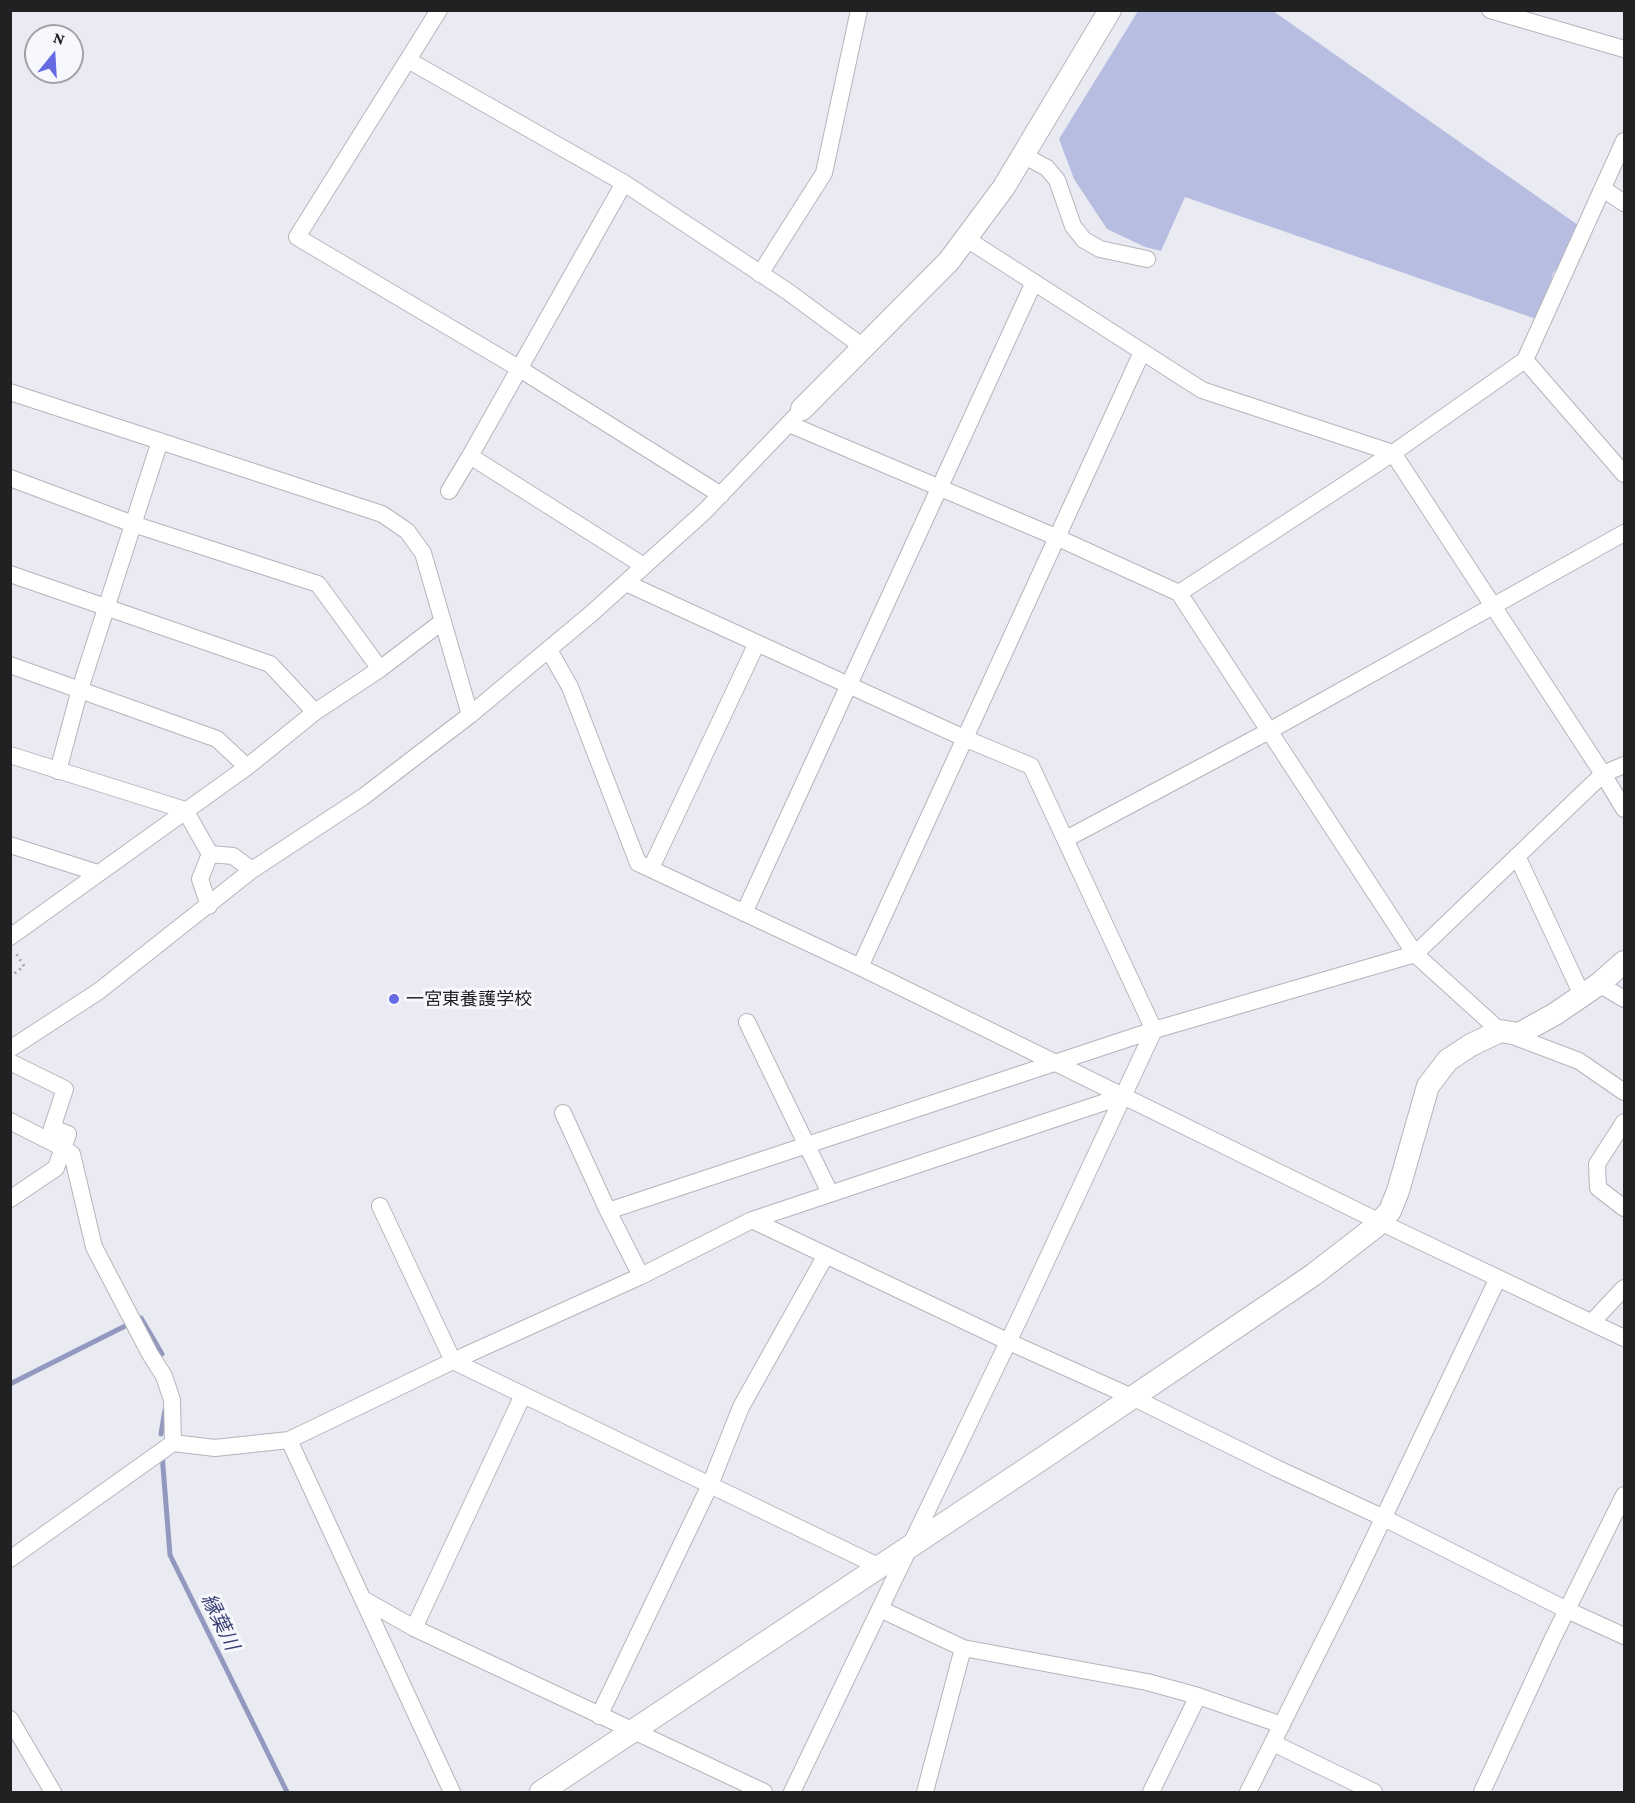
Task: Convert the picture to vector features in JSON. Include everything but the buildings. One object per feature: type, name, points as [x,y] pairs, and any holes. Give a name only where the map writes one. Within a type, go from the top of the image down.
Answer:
[{"type":"street","points":[[439,10],[297,237],[520,369],[721,495]]},
{"type":"street","points":[[760,274],[824,173],[859,10]]},
{"type":"street","points":[[10,1049],[99,992],[252,870],[363,797],[470,715],[626,583],[721,495],[949,261],[1004,187],[1110,10]]},
{"type":"street","points":[[1490,10],[1624,50]]},
{"type":"street","points":[[408,60],[624,183],[787,291],[863,347]]},
{"type":"street","points":[[1179,593],[1392,453],[1525,360],[1624,141]]},
{"type":"street","points":[[1023,155],[1047,168],[1057,180],[1073,226],[1084,240],[1100,249],[1147,259]]},
{"type":"street","points":[[449,491],[624,183]]},
{"type":"street","points":[[1603,189],[1624,202]]},
{"type":"street","points":[[965,238],[1202,390],[1392,453],[1624,809]]},
{"type":"street","points":[[744,913],[1034,282]]},
{"type":"street","points":[[860,967],[1142,352]]},
{"type":"street","points":[[1525,360],[1624,474]]},
{"type":"street","points":[[10,392],[382,514],[407,531],[423,553],[470,715]]},
{"type":"street","points":[[796,416],[941,487],[1179,593],[1415,954],[1500,1031],[1579,1061],[1624,1092]]},
{"type":"street","points":[[58,771],[80,689],[160,441]]},
{"type":"street","points":[[470,456],[644,566]]},
{"type":"street","points":[[10,478],[133,524],[318,584],[380,669]]},
{"type":"street","points":[[1065,839],[1269,731],[1624,533]]},
{"type":"street","points":[[10,574],[270,664],[315,712]]},
{"type":"street","points":[[626,583],[964,738],[1031,766],[1154,1030]]},
{"type":"street","points":[[10,937],[247,767],[315,712],[380,669],[443,621]]},
{"type":"street","points":[[651,868],[757,643]]},
{"type":"street","points":[[549,650],[570,687],[638,863],[860,967],[1380,1222],[1624,1338]]},
{"type":"street","points":[[10,666],[217,739],[247,767]]},
{"type":"street","points":[[10,755],[184,810],[210,854]]},
{"type":"street","points":[[608,1211],[1154,1030],[1415,954],[1603,774],[1624,765]]},
{"type":"street","points":[[10,845],[98,873]]},
{"type":"street","points":[[210,854],[233,856],[252,870]]},
{"type":"street","points":[[209,906],[200,879],[210,854]]},
{"type":"street","points":[[1517,856],[1590,990],[1624,999]]},
{"type":"street","points":[[541,1792],[1313,1275],[1380,1222],[1390,1210],[1398,1191],[1428,1086],[1448,1060],[1471,1045],[1500,1031],[1519,1034],[1555,1014],[1590,990],[1624,962]]},
{"type":"street","points":[[747,1022],[830,1193]]},
{"type":"street","points":[[792,1792],[1009,1342],[1154,1030]]},
{"type":"street","points":[[10,1062],[65,1089],[52,1128],[68,1134],[56,1168],[10,1199]]},
{"type":"street","points":[[10,1559],[173,1443],[215,1448],[289,1440],[453,1361],[641,1276],[752,1221],[1123,1096]]},
{"type":"street","points":[[563,1113],[641,1276]]},
{"type":"street","points":[[10,1122],[72,1154],[93,1247],[164,1376],[172,1400],[173,1443]]},
{"type":"street","points":[[1624,1122],[1598,1164],[1598,1188],[1624,1208]]},
{"type":"street","points":[[380,1206],[453,1361],[880,1567]]},
{"type":"street","points":[[752,1221],[1132,1397],[1624,1636]]},
{"type":"street","points":[[599,1716],[710,1485],[741,1407],[826,1255]]},
{"type":"street","points":[[1248,1792],[1384,1518],[1498,1278]]},
{"type":"street","points":[[1592,1322],[1624,1288]]},
{"type":"street","points":[[414,1628],[523,1395]]},
{"type":"street","points":[[289,1440],[452,1792]]},
{"type":"street","points":[[1482,1792],[1567,1610],[1624,1495]]},
{"type":"street","points":[[363,1599],[414,1628],[764,1792]]},
{"type":"street","points":[[880,1609],[963,1648],[1147,1682],[1198,1696],[1282,1725]]},
{"type":"street","points":[[925,1792],[963,1648]]},
{"type":"street","points":[[1151,1792],[1198,1696]]},
{"type":"street","points":[[10,1719],[49,1790]]},
{"type":"street","points":[[1273,1743],[1374,1792]]},
{"type":"path","points":[[10,945],[24,966],[10,976]]},
{"type":"shaded area","points":[[1138,11],[1273,11],[1585,230],[1585,239],[1553,273],[1542,321],[1185,197],[1161,251],[1145,247],[1107,229],[1074,179],[1059,139]]},
{"type":"waterway","points":[[10,1384],[141,1318],[162,1354]]},
{"type":"waterway","name":"縁葉川","points":[[161,1434],[165,1410]]},
{"type":"waterway","name":"縁葉川","points":[[162,1454],[170,1555],[287,1792]]},
{"type":"place","name":"一宮東養護学校","points":[[394,999]]}]
